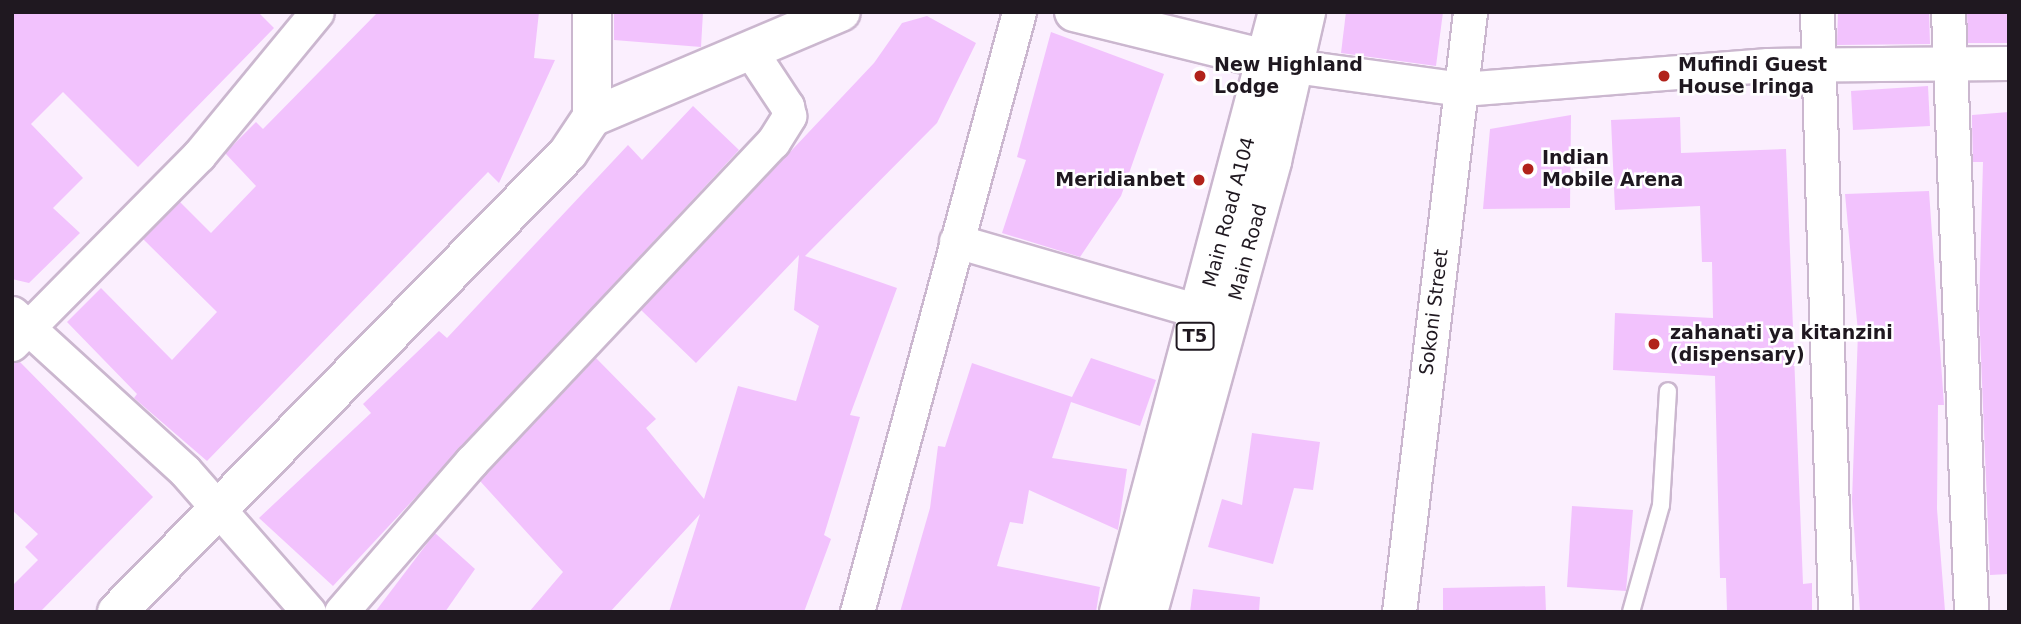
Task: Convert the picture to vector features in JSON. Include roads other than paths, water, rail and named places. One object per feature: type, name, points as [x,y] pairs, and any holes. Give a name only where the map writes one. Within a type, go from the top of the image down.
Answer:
[{"type":"main road","points":[[592,12],[592,117]]},
{"type":"main road","points":[[117,612],[544,179],[592,117],[841,12]]},
{"type":"main road","points":[[1074,12],[1282,63]]},
{"type":"main road","name":"Main Road A104","points":[[1119,612],[1202,312],[1282,63],[1278,12]]},
{"type":"main road","name":"Main Road","points":[[1147,612],[1282,63],[1306,12]]},
{"type":"street","points":[[309,612],[219,506],[18,328],[207,146],[317,12]]},
{"type":"street","points":[[857,612],[1018,12]]},
{"type":"street","name":"Sokoni Street","points":[[1399,612],[1470,12]]},
{"type":"street","points":[[1817,12],[1835,612]]},
{"type":"street","points":[[1948,12],[1971,612]]},
{"type":"street","points":[[341,612],[472,461],[773,142],[789,116],[787,106],[750,50]]},
{"type":"street","points":[[1282,63],[1462,89],[1819,65],[2009,63]]},
{"type":"street","points":[[957,241],[1202,312]]},
{"type":"lane","points":[[1631,612],[1661,505],[1668,391]]},
{"type":"place","name":"New Highland Lodge","points":[[1200,76]]},
{"type":"place","name":"Mufindi Guest House Iringa","points":[[1664,76]]},
{"type":"place","name":"Indian Mobile Arena","points":[[1528,169]]},
{"type":"place","name":"Meridianbet","points":[[1199,180]]},
{"type":"place","name":"zahanati ya kitanzini (dispensary)","points":[[1654,344]]}]
